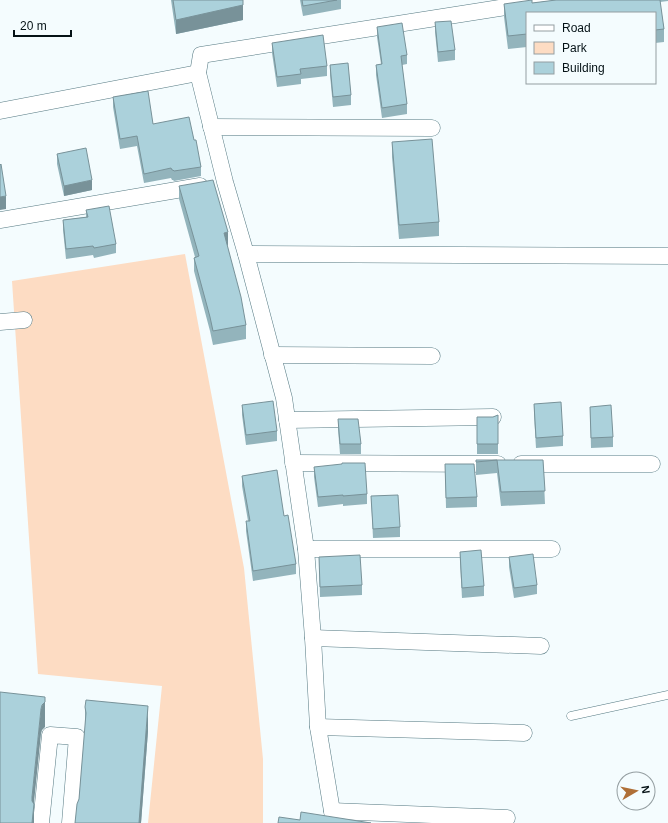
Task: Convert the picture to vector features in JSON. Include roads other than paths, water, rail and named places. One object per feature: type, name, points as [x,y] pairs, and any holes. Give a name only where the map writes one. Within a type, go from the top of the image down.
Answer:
[{"type":"street","points":[[506,818],[333,817],[318,727],[306,549],[284,398],[246,254],[225,182],[198,73],[201,55],[550,0]]},
{"type":"street","points":[[0,111],[198,73]]},
{"type":"street","points":[[211,127],[432,128]]},
{"type":"street","points":[[0,220],[225,182]]},
{"type":"street","points":[[246,254],[668,256]]},
{"type":"street","points":[[0,322],[24,320]]},
{"type":"street","points":[[272,355],[432,356]]},
{"type":"street","points":[[287,420],[493,417]]},
{"type":"street","points":[[293,462],[652,464]]},
{"type":"street","points":[[306,549],[552,549]]},
{"type":"street","points":[[313,638],[541,646]]},
{"type":"street","points":[[318,727],[524,733]]},
{"type":"street","points":[[41,823],[50,735],[77,737],[70,823]]},
{"type":"lane","points":[[571,716],[668,695]]}]
